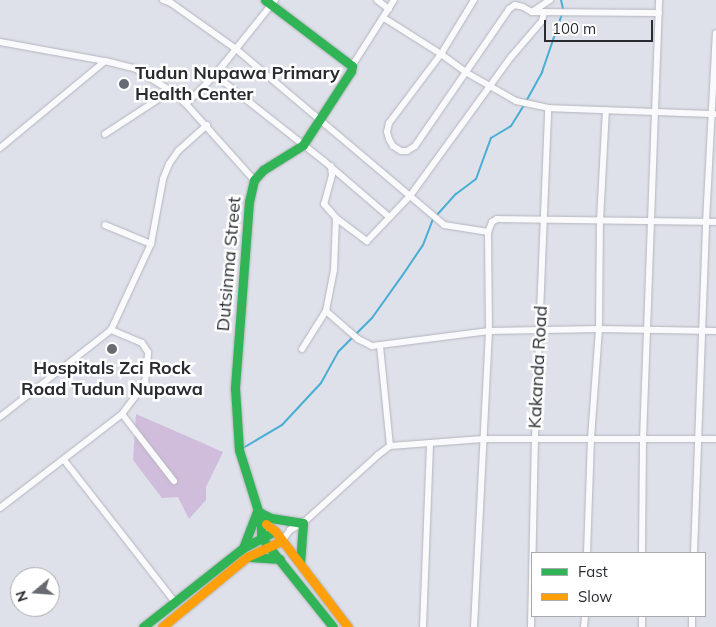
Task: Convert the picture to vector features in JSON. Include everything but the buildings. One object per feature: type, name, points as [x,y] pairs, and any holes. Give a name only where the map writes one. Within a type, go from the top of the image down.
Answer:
[{"type":"street","points":[[162,0],[171,1],[236,49],[441,223],[488,232]]},
{"type":"street","points":[[377,0],[389,9]]},
{"type":"street","points":[[186,104],[215,75],[270,2],[352,66],[394,0]]},
{"type":"street","points":[[474,0],[441,54],[389,123],[387,132],[393,146],[401,151],[407,151],[415,146],[467,73],[508,9],[515,5],[532,12],[659,13]]},
{"type":"street","points":[[532,12],[550,0]]},
{"type":"street","points":[[642,552],[643,439],[659,0]]},
{"type":"street","points":[[330,166],[332,175],[324,204],[336,218],[368,241],[410,196],[490,86],[542,21],[544,12]]},
{"type":"street","points":[[384,18],[467,73],[516,101],[548,108],[714,114]]},
{"type":"street","points":[[694,552],[696,439],[706,222],[714,114],[716,33]]},
{"type":"street","points":[[0,42],[105,61],[136,69],[171,91],[186,104],[207,125],[254,180]]},
{"type":"street","points":[[0,148],[105,61]]},
{"type":"street","name":"Dutsinma Street","points":[[261,537],[261,520],[239,450],[235,388],[249,201],[254,180],[262,170],[303,145],[351,71],[352,66]]},
{"type":"street","points":[[215,75],[330,166],[389,217]]},
{"type":"street","points":[[105,134],[171,91]]},
{"type":"street","name":"Kakanda Road","points":[[533,552],[535,438],[548,108]]},
{"type":"street","points":[[587,552],[591,438],[599,328],[600,220],[606,110]]},
{"type":"street","points":[[0,417],[111,330],[151,244],[163,179],[169,164],[178,151],[207,125]]},
{"type":"street","points":[[302,349],[326,311],[334,270],[336,218]]},
{"type":"street","points":[[474,627],[489,331],[488,232],[492,222],[497,219],[544,219],[716,222]]},
{"type":"street","points":[[105,225],[151,244]]},
{"type":"street","points":[[326,311],[358,340],[365,344],[380,346],[489,331],[599,328],[716,331]]},
{"type":"street","points":[[0,508],[122,414],[145,383],[148,352],[142,343],[111,330]]},
{"type":"street","points":[[380,346],[390,446]]},
{"type":"street","points":[[122,414],[174,481]]},
{"type":"street","points":[[143,627],[242,548],[275,531],[290,530],[303,523],[390,446],[483,439],[716,439]]},
{"type":"street","points":[[423,627],[430,443]]},
{"type":"street","points":[[64,460],[174,601]]},
{"type":"street","points":[[242,548],[257,511],[271,518],[303,523]]},
{"type":"street","name":"Dutsinma Street","points":[[261,520],[275,531],[348,627]]},
{"type":"street","points":[[300,563],[303,523]]},
{"type":"street","points":[[162,627],[247,557],[282,541],[290,530]]},
{"type":"street","points":[[261,537],[333,627]]},
{"type":"street","points":[[247,557],[280,559]]},
{"type":"shaded area","points":[[136,414],[223,452],[206,487],[206,500],[189,519],[178,497],[162,498],[133,460]]},
{"type":"waterway","points":[[561,0],[563,9]]},
{"type":"waterway","points":[[436,216],[456,194],[476,179],[491,138],[511,126],[542,72],[562,14]]},
{"type":"waterway","points":[[243,448],[282,425],[321,383],[338,352],[372,318],[402,276],[423,245],[433,219]]},
{"type":"traffic: fast","points":[[265,0],[352,66],[351,71],[303,145],[263,170],[254,180],[249,201],[235,388],[239,450],[261,520],[266,524]]},
{"type":"traffic: fast","points":[[243,548],[257,511],[271,518],[303,523],[300,563]]},
{"type":"traffic: fast","points":[[261,520],[261,537],[333,627]]},
{"type":"traffic: fast","points":[[143,627],[243,548],[275,531]]},
{"type":"traffic: fast","points":[[250,557],[280,559]]},
{"type":"traffic: slow","points":[[266,524],[275,531],[348,627]]},
{"type":"traffic: slow","points":[[162,627],[247,557],[282,541]]},
{"type":"place","name":"Tudun Nupawa Primary Health Center","points":[[124,84]]},
{"type":"place","name":"Hospitals Zci Rock Road Tudun Nupawa","points":[[112,349]]}]
